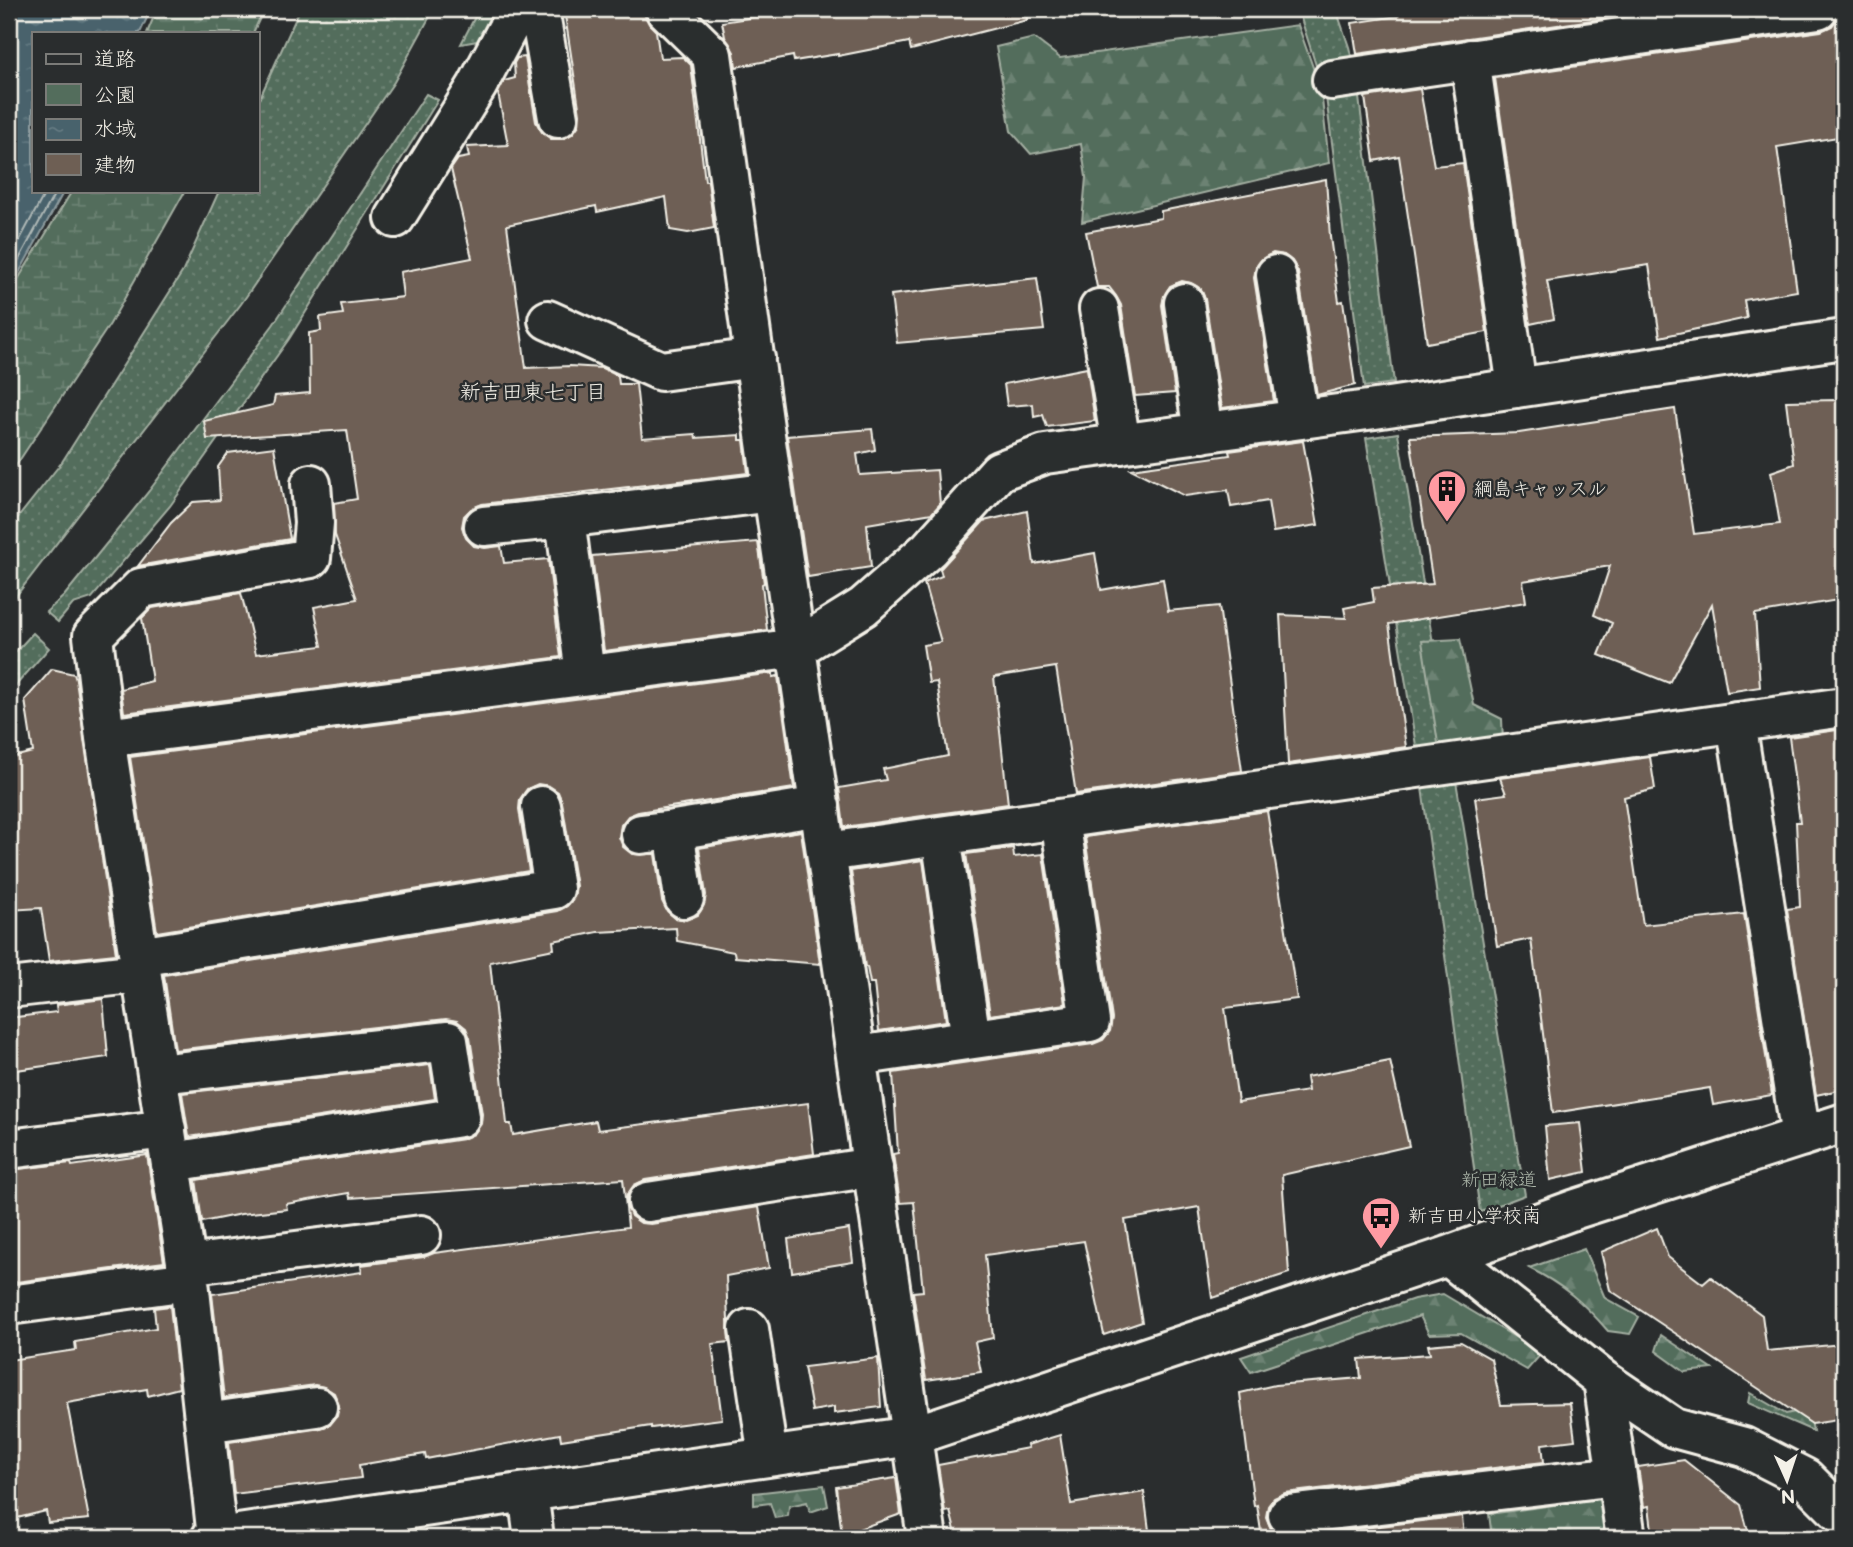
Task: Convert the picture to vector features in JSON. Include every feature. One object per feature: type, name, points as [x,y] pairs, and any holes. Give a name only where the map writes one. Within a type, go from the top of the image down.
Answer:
[{"type":"street","points":[[395,218],[477,86],[518,9]]},
{"type":"street","points":[[539,9],[558,118]]},
{"type":"street","points":[[1332,80],[1818,9]]},
{"type":"street","points":[[681,13],[712,55],[773,492],[927,1538]]},
{"type":"street","points":[[1470,59],[1517,388]]},
{"type":"street","points":[[1276,275],[1299,419]]},
{"type":"street","points":[[1184,303],[1203,433]]},
{"type":"street","points":[[1099,309],[1121,444]]},
{"type":"street","points":[[548,320],[661,371],[755,358]]},
{"type":"street","points":[[105,738],[797,648],[863,607],[929,549],[999,471],[1045,454],[1844,339]]},
{"type":"street","points":[[217,1538],[188,1273],[105,738],[93,636],[141,587],[311,558],[314,523],[311,484]]},
{"type":"street","points":[[484,526],[773,492]]},
{"type":"street","points":[[565,518],[585,675]]},
{"type":"street","points":[[827,852],[1844,707]]},
{"type":"street","points":[[1736,722],[1801,1137]]},
{"type":"street","points":[[9,988],[554,889],[541,806]]},
{"type":"street","points":[[684,898],[658,832],[820,806]]},
{"type":"street","points":[[857,1056],[1090,1021],[1060,819]]},
{"type":"street","points":[[941,836],[971,1039]]},
{"type":"street","points":[[9,1149],[169,1146],[460,1117],[448,1041],[159,1074]]},
{"type":"street","points":[[211,1538],[421,1523],[528,1493],[912,1436],[1448,1255],[1576,1209],[1844,1123]]},
{"type":"street","points":[[648,1202],[873,1167]]},
{"type":"street","points":[[9,1305],[421,1235]]},
{"type":"street","points":[[1448,1255],[1604,1380],[1674,1429],[1744,1447],[1805,1478],[1844,1517]]},
{"type":"street","points":[[749,1329],[768,1457]]},
{"type":"street","points":[[1604,1380],[1626,1538]]},
{"type":"street","points":[[205,1423],[317,1407]]},
{"type":"street","points":[[1289,1515],[1617,1476]]},
{"type":"street","points":[[528,1493],[534,1538]]},
{"type":"green space","points":[[157,9],[264,9],[253,32],[147,32]]},
{"type":"green space","points":[[300,9],[434,9],[394,82],[241,304],[9,605],[9,529],[62,462],[183,271],[219,192],[259,192],[259,100]]},
{"type":"green space","points":[[479,9],[494,9],[477,41],[461,44]]},
{"type":"green space","points":[[1298,9],[1336,9],[1349,47],[1357,81],[1394,383],[1364,387],[1326,97]]},
{"type":"green space","points":[[1298,25],[1321,90],[1329,163],[1082,222],[1086,177],[1081,144],[1031,154],[1011,131],[996,47],[1034,38],[1060,58]]},
{"type":"green space","points":[[426,94],[438,100],[289,339],[170,506],[92,598],[73,604],[58,622],[46,612],[64,596],[149,491],[273,325]]},
{"type":"green space","points":[[71,192],[184,192],[110,324],[9,476],[9,294]]},
{"type":"green space","name":"新田緑道","points":[[1398,433],[1525,1195],[1480,1212],[1418,758],[1366,438]]},
{"type":"green space","points":[[33,633],[49,648],[9,693],[9,659]]},
{"type":"green space","points":[[1460,639],[1474,705],[1502,719],[1503,742],[1440,756],[1422,641]]},
{"type":"green space","points":[[1584,1249],[1605,1298],[1639,1317],[1630,1334],[1608,1331],[1572,1295],[1529,1268]]},
{"type":"green space","points":[[1443,1294],[1542,1353],[1527,1370],[1461,1333],[1429,1334],[1420,1316],[1251,1372],[1241,1357],[1414,1299]]},
{"type":"green space","points":[[1661,1335],[1712,1369],[1685,1372],[1656,1351]]},
{"type":"green space","points":[[1750,1393],[1786,1414],[1809,1409],[1813,1431],[1748,1403]]},
{"type":"green space","points":[[824,1485],[828,1506],[810,1512],[807,1502],[789,1506],[788,1516],[775,1518],[770,1503],[754,1505],[754,1493]]},
{"type":"green space","points":[[1605,1498],[1607,1535],[1492,1538],[1489,1514]]},
{"type":"water","points":[[9,9],[151,9],[140,32],[32,32],[32,192],[63,192],[9,291]]},
{"type":"building","points":[[564,9],[642,9],[649,24],[656,31],[660,58],[683,57],[691,65],[705,181],[708,181],[714,228],[688,233],[670,230],[666,197],[597,212],[596,206],[507,225],[526,368],[602,368],[618,376],[619,384],[636,384],[642,438],[695,434],[696,438],[740,435],[740,440],[744,440],[748,473],[482,504],[471,509],[464,516],[462,527],[466,538],[474,546],[501,546],[504,563],[548,559],[561,657],[124,713],[121,689],[152,681],[142,618],[152,608],[241,593],[256,654],[322,646],[314,607],[357,599],[335,535],[334,503],[357,499],[347,430],[207,439],[204,421],[273,405],[275,396],[310,393],[309,333],[321,331],[320,317],[343,314],[341,304],[403,297],[400,272],[472,258],[451,169],[458,159],[469,157],[467,147],[508,145],[498,93],[504,81],[515,78],[514,63],[517,58],[525,57],[536,122],[542,132],[551,139],[562,139],[572,134],[579,125],[580,114]]},
{"type":"building","points":[[785,9],[825,9],[825,16],[895,9],[1026,9],[1027,20],[911,50],[909,42],[838,56],[794,61],[793,56],[736,67],[734,52],[725,37],[722,22],[786,12]]},
{"type":"building","points":[[1397,9],[1668,9],[1357,54],[1352,23],[1398,16]]},
{"type":"building","points":[[1839,9],[1840,24],[1844,24],[1844,136],[1777,147],[1797,291],[1744,300],[1747,318],[1660,337],[1649,265],[1547,281],[1554,319],[1530,324],[1495,78],[1821,31],[1832,26],[1838,18]]},
{"type":"building","points":[[1420,89],[1434,166],[1463,163],[1487,332],[1427,343],[1399,156],[1374,161],[1365,97]]},
{"type":"building","points":[[1326,179],[1330,237],[1339,302],[1343,301],[1355,385],[1317,395],[1298,272],[1292,261],[1284,255],[1273,253],[1262,259],[1256,267],[1254,278],[1274,401],[1222,408],[1205,299],[1201,289],[1182,281],[1170,286],[1162,305],[1175,393],[1135,396],[1121,305],[1109,287],[1097,287],[1086,232],[1161,218],[1161,211]]},
{"type":"building","points":[[1037,278],[1044,330],[897,343],[891,295]]},
{"type":"building","points":[[1087,368],[1095,421],[1047,427],[1043,415],[1034,417],[1033,404],[1007,406],[1004,384]]},
{"type":"building","points":[[1838,400],[1844,441],[1844,599],[1755,614],[1760,687],[1727,692],[1712,604],[1669,683],[1599,655],[1612,623],[1594,615],[1610,566],[1523,581],[1526,602],[1389,624],[1406,747],[1288,764],[1280,615],[1346,618],[1344,608],[1374,602],[1372,588],[1433,584],[1410,437],[1519,433],[1675,409],[1694,534],[1780,524],[1771,472],[1794,464],[1786,401]]},
{"type":"building","points":[[872,429],[875,450],[857,454],[860,475],[937,470],[940,504],[932,513],[867,524],[871,567],[808,577],[787,436]]},
{"type":"building","points":[[1303,441],[1318,525],[1273,532],[1268,501],[1231,507],[1228,490],[1185,496],[1131,469],[1230,455],[1229,451]]},
{"type":"building","points":[[274,447],[290,539],[138,566],[171,523],[193,502],[220,500],[218,467],[228,453]]},
{"type":"building","points":[[1027,511],[1034,564],[1095,553],[1101,590],[1163,579],[1168,611],[1219,606],[1242,771],[1076,794],[1056,667],[994,677],[1008,804],[844,827],[839,788],[886,780],[883,769],[948,756],[937,682],[929,683],[923,645],[941,642],[924,583],[942,576],[940,569],[984,521]]},
{"type":"building","points":[[758,542],[767,630],[604,651],[592,556]]},
{"type":"building","points":[[52,669],[74,674],[76,680],[116,954],[49,961],[41,908],[9,910],[9,758],[33,752],[25,700]]},
{"type":"building","points":[[773,673],[773,677],[778,676],[794,788],[638,812],[628,816],[621,825],[619,837],[623,847],[632,854],[655,854],[662,901],[667,911],[675,918],[686,920],[698,915],[706,895],[699,848],[801,831],[820,964],[735,957],[734,952],[677,941],[676,928],[598,932],[553,941],[554,949],[490,962],[507,1124],[511,1124],[513,1135],[596,1121],[598,1130],[808,1103],[814,1154],[645,1180],[634,1185],[627,1195],[631,1216],[641,1223],[651,1224],[759,1207],[769,1268],[726,1276],[729,1342],[712,1344],[722,1419],[651,1426],[561,1440],[560,1434],[426,1459],[425,1454],[359,1465],[361,1478],[234,1494],[229,1442],[330,1425],[337,1416],[339,1405],[334,1393],[315,1385],[224,1398],[212,1294],[362,1272],[361,1265],[424,1257],[434,1253],[628,1227],[623,1179],[350,1198],[349,1193],[286,1204],[287,1209],[202,1222],[196,1180],[463,1139],[474,1134],[481,1124],[482,1114],[470,1038],[466,1028],[457,1021],[446,1019],[175,1050],[164,975],[558,911],[567,906],[574,897],[576,886],[562,802],[558,792],[549,786],[538,784],[527,789],[520,799],[519,809],[529,871],[157,932],[130,757]]},
{"type":"building","points":[[1837,730],[1844,770],[1844,1089],[1816,1095],[1787,909],[1800,907],[1796,822],[1800,822],[1789,737]]},
{"type":"building","points":[[1650,757],[1655,789],[1624,797],[1643,925],[1744,914],[1772,1095],[1713,1105],[1710,1088],[1553,1113],[1531,939],[1497,946],[1475,798],[1506,794],[1500,778]]},
{"type":"building","points":[[1267,811],[1297,999],[1225,1008],[1238,1102],[1308,1091],[1306,1077],[1390,1061],[1409,1146],[1282,1175],[1289,1273],[1212,1298],[1199,1207],[1125,1220],[1142,1322],[1104,1335],[1084,1241],[985,1255],[993,1338],[975,1342],[981,1372],[926,1380],[913,1292],[923,1291],[914,1202],[900,1203],[893,1154],[898,1153],[893,1073],[1093,1044],[1103,1040],[1110,1031],[1112,1019],[1085,837]]},
{"type":"building","points":[[1013,848],[1014,857],[1043,854],[1065,1004],[990,1015],[966,854]]},
{"type":"building","points":[[923,860],[946,1021],[879,1031],[874,983],[870,983],[865,967],[851,871]]},
{"type":"building","points":[[103,999],[108,1057],[9,1071],[9,1018],[57,1012],[56,1005]]},
{"type":"building","points":[[430,1065],[435,1099],[189,1137],[182,1093]]},
{"type":"building","points":[[1580,1123],[1586,1172],[1550,1180],[1545,1126]]},
{"type":"building","points":[[147,1155],[164,1262],[9,1283],[9,1170],[71,1163],[72,1166]]},
{"type":"building","points":[[1657,1228],[1668,1257],[1703,1284],[1711,1277],[1762,1315],[1767,1351],[1842,1344],[1844,1419],[1812,1424],[1610,1290],[1601,1252]]},
{"type":"building","points":[[849,1229],[853,1262],[792,1272],[788,1239]]},
{"type":"building","points":[[170,1306],[179,1388],[148,1396],[147,1389],[67,1403],[89,1519],[48,1523],[46,1511],[9,1520],[9,1360],[76,1350],[75,1342],[156,1328],[154,1308]]},
{"type":"building","points":[[1461,1342],[1491,1359],[1501,1405],[1570,1403],[1575,1440],[1542,1444],[1544,1462],[1285,1493],[1274,1498],[1268,1506],[1266,1517],[1271,1529],[1280,1535],[1291,1537],[1462,1516],[1464,1538],[1262,1538],[1257,1505],[1254,1506],[1240,1393],[1275,1385],[1361,1378],[1359,1359],[1430,1354],[1428,1345]]},
{"type":"building","points":[[878,1358],[881,1407],[834,1413],[834,1407],[812,1411],[804,1367]]},
{"type":"building","points":[[1060,1435],[1071,1504],[1144,1492],[1150,1538],[957,1538],[950,1511],[945,1512],[938,1465],[1028,1448],[1027,1445]]},
{"type":"building","points":[[1684,1460],[1741,1505],[1750,1538],[1653,1538],[1649,1506],[1644,1507],[1638,1467]]},
{"type":"building","points":[[896,1478],[901,1514],[842,1535],[836,1487]]},
{"type":"place","name":"綱島キャッスル","points":[[1447,523]]},
{"type":"place","name":"新吉田小学校南","points":[[1381,1250]]},
{"type":"district","name":"新吉田東七丁目","points":[[533,392]]}]
